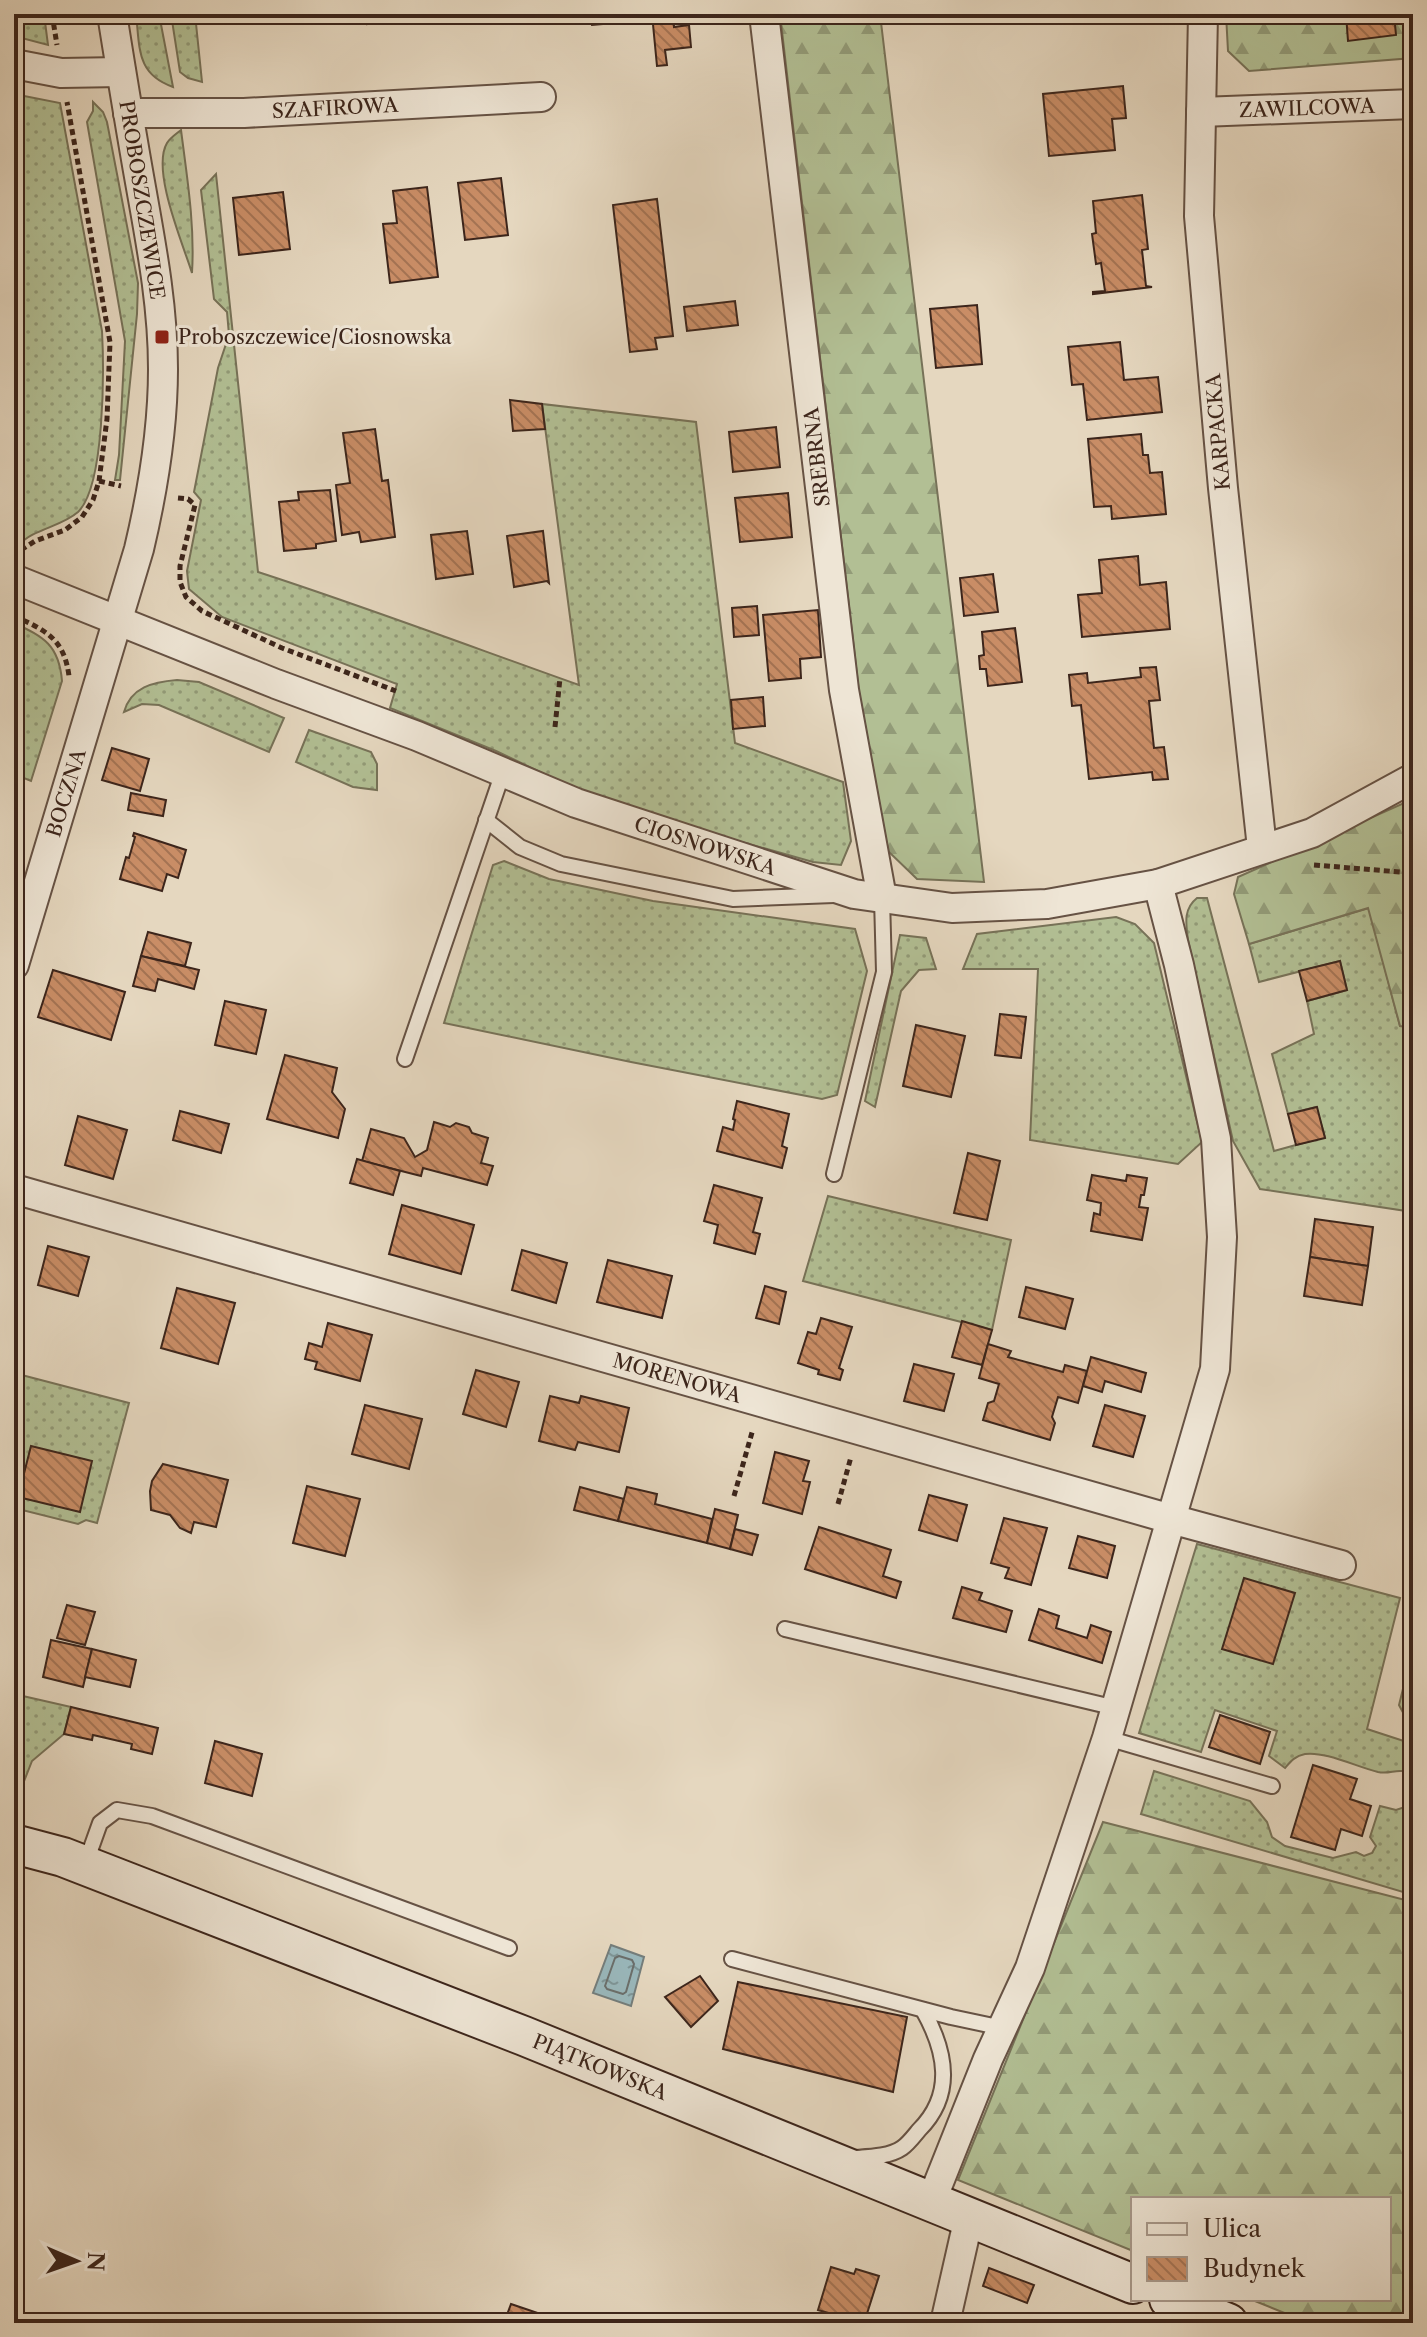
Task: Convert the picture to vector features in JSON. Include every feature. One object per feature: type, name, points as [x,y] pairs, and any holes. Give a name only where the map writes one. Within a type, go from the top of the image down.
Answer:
[{"type":"main road","name":"PIĄTKOWSKA","points":[[14,1831],[74,1861],[524,2036],[831,2161],[908,2175],[969,2217],[1131,2283]]},
{"type":"main road","name":"PIĄTKOWSKA","points":[[14,1844],[74,1861]]},
{"type":"main road","points":[[1174,2301],[1228,2323]]},
{"type":"street","name":"PROBOSZCZEWICE","points":[[112,14],[154,257],[163,369],[160,434],[149,507],[117,622]]},
{"type":"street","name":"SREBRNA","points":[[764,14],[868,896]]},
{"type":"street","name":"KARPACKA","points":[[1203,14],[1199,216],[1223,488],[1262,848]]},
{"type":"street","points":[[14,64],[61,73],[121,72]]},
{"type":"street","name":"SZAFIROWA","points":[[128,113],[244,113],[541,97]]},
{"type":"street","name":"ZAWILCOWA","points":[[1201,112],[1413,104]]},
{"type":"street","name":"CIOSNOWSKA","points":[[16,570],[117,622],[417,736],[576,803],[868,896],[952,908],[1047,904],[1158,884],[1312,833],[1413,778]]},
{"type":"street","name":"BOCZNA","points":[[14,965],[117,622]]},
{"type":"street","points":[[908,2175],[1003,2028],[1030,1968],[1107,1738],[1215,1369],[1222,1237],[1216,1139],[1179,965],[1158,884]]},
{"type":"street","name":"MORENOWA","points":[[14,1189],[1341,1565]]},
{"type":"street","points":[[945,2323],[969,2217]]},
{"type":"lane","points":[[405,1059],[503,772]]},
{"type":"lane","points":[[486,820],[520,847],[561,864],[733,899],[868,896],[884,972],[834,1174]]},
{"type":"lane","points":[[785,1629],[1116,1708]]},
{"type":"lane","points":[[1107,1738],[1272,1786]]},
{"type":"lane","points":[[74,1861],[100,1823],[117,1810],[152,1816],[509,1948]]},
{"type":"lane","points":[[732,1959],[1003,2028]]},
{"type":"lane","points":[[908,2175],[944,2085],[936,2032],[923,2010]]},
{"type":"path","points":[[16,570],[20,550],[65,530],[82,517],[93,500],[99,481],[107,419],[110,342],[52,14]]},
{"type":"path","points":[[172,497],[188,499],[195,505],[180,566],[180,582],[186,597],[202,611],[282,648],[396,691]]},
{"type":"path","points":[[14,616],[39,627],[55,639],[66,657],[67,684]]},
{"type":"path","points":[[555,727],[560,678]]},
{"type":"path","points":[[1262,848],[1270,862],[1413,873]]},
{"type":"path","points":[[734,1496],[754,1424]]},
{"type":"path","points":[[838,1504],[852,1452]]},
{"type":"green space","points":[[14,14],[44,14],[48,45],[14,36]]},
{"type":"green space","points":[[136,14],[159,14],[173,87],[161,82],[146,67],[140,49]]},
{"type":"green space","points":[[171,14],[195,14],[202,82],[180,72]]},
{"type":"green space","points":[[780,14],[880,14],[984,882],[917,879],[888,851],[859,692]]},
{"type":"green space","points":[[1226,14],[1413,14],[1413,58],[1249,71],[1228,51]]},
{"type":"green space","points":[[14,94],[60,103],[103,349],[101,426],[87,498],[71,517],[32,535],[19,545],[14,543],[14,473],[19,471],[14,431]]},
{"type":"green space","points":[[93,102],[103,112],[107,122],[138,283],[120,480],[115,480],[125,341],[87,122],[93,111]]},
{"type":"green space","points":[[181,130],[191,219],[192,273],[170,207],[163,171],[167,143]]},
{"type":"green space","points":[[216,174],[258,572],[579,685],[542,404],[696,422],[735,743],[843,782],[851,841],[841,865],[813,862],[710,833],[559,781],[496,751],[390,708],[397,684],[222,617],[189,589],[187,571],[201,500],[194,492],[218,368],[229,335],[227,312],[214,299],[201,190]]},
{"type":"green space","points":[[14,623],[48,644],[57,659],[62,681],[31,781],[14,774]]},
{"type":"green space","points":[[177,680],[199,682],[284,718],[269,752],[159,705],[142,704],[124,712],[132,697],[144,687]]},
{"type":"green space","points":[[309,730],[371,752],[377,764],[377,790],[353,787],[296,762]]},
{"type":"green space","points":[[1413,799],[1413,1027],[1400,1026],[1368,908],[1249,944],[1234,894],[1238,877]]},
{"type":"green space","points":[[504,861],[549,879],[653,901],[855,929],[867,971],[837,1095],[822,1099],[444,1023],[493,865]]},
{"type":"green space","points":[[1197,898],[1207,898],[1274,1151],[1325,1137],[1316,1107],[1288,1114],[1272,1054],[1314,1034],[1307,1001],[1347,990],[1340,961],[1259,982],[1249,944],[1369,908],[1400,1026],[1413,1027],[1413,1212],[1260,1189],[1233,1141],[1188,940],[1187,912]]},
{"type":"green space","points":[[1116,917],[1135,924],[1154,943],[1202,1142],[1178,1164],[1030,1140],[1038,969],[963,969],[977,934]]},
{"type":"green space","points":[[900,935],[926,938],[936,969],[919,970],[901,991],[875,1107],[865,1101]]},
{"type":"green space","points":[[828,1196],[1011,1240],[992,1330],[803,1281]]},
{"type":"green space","points":[[14,1373],[129,1403],[97,1523],[86,1520],[78,1524],[14,1508]]},
{"type":"green space","points":[[1197,1544],[1400,1598],[1367,1729],[1413,1744],[1413,1775],[1403,1771],[1378,1772],[1313,1754],[1298,1756],[1285,1768],[1269,1756],[1277,1731],[1215,1710],[1201,1752],[1139,1733]]},
{"type":"green space","points":[[1413,1648],[1413,1722],[1407,1720],[1399,1705]]},
{"type":"green space","points":[[14,1694],[71,1707],[64,1734],[32,1761],[14,1800]]},
{"type":"green space","points":[[1154,1771],[1250,1801],[1267,1822],[1272,1837],[1285,1846],[1333,1858],[1356,1852],[1364,1856],[1372,1853],[1376,1846],[1370,1837],[1380,1806],[1396,1810],[1411,1805],[1413,1800],[1413,1895],[1141,1814]]},
{"type":"green space","points":[[1103,1822],[1413,1902],[1413,2323],[1309,2323],[1255,2301],[1391,2301],[1391,2197],[1131,2197],[1131,2250],[958,2180]]},
{"type":"water","points":[[611,1945],[644,1957],[631,2006],[593,1993]]},
{"type":"building","points":[[366,14],[404,14],[404,19],[367,24]]},
{"type":"building","points":[[590,14],[626,14],[626,22],[592,25]]},
{"type":"building","points":[[652,14],[673,14],[674,27],[689,25],[691,47],[665,50],[667,65],[657,66]]},
{"type":"building","points":[[1346,14],[1394,14],[1396,35],[1348,41]]},
{"type":"building","points":[[1123,86],[1126,118],[1112,119],[1115,150],[1049,156],[1043,94]]},
{"type":"building","points":[[501,178],[508,235],[465,240],[458,183]]},
{"type":"building","points":[[427,187],[438,277],[390,283],[383,224],[397,223],[393,191]]},
{"type":"building","points":[[283,192],[290,249],[239,255],[233,198]]},
{"type":"building","points":[[1142,195],[1148,249],[1142,250],[1146,286],[1152,287],[1093,294],[1105,291],[1101,263],[1096,264],[1092,234],[1096,233],[1093,201]]},
{"type":"building","points":[[657,199],[673,336],[655,338],[657,349],[630,352],[613,205]]},
{"type":"building","points":[[735,301],[738,325],[687,331],[684,307]]},
{"type":"building","points":[[977,305],[982,364],[936,368],[930,309]]},
{"type":"building","points":[[1120,342],[1124,380],[1158,377],[1162,412],[1087,420],[1083,384],[1072,385],[1068,347]]},
{"type":"building","points":[[510,400],[542,404],[545,429],[513,431]]},
{"type":"building","points":[[776,427],[780,467],[733,472],[729,432]]},
{"type":"building","points":[[375,429],[382,481],[388,480],[395,537],[361,542],[359,532],[342,535],[336,485],[350,483],[343,433]]},
{"type":"building","points":[[1141,434],[1143,455],[1148,455],[1150,473],[1162,472],[1166,514],[1112,519],[1111,506],[1094,507],[1088,439]]},
{"type":"building","points":[[330,490],[336,541],[316,544],[316,548],[284,551],[279,502],[299,500],[298,492]]},
{"type":"building","points":[[788,493],[792,537],[740,542],[735,498]]},
{"type":"building","points":[[467,531],[473,574],[436,579],[431,535]]},
{"type":"building","points":[[543,531],[549,583],[514,587],[507,536]]},
{"type":"building","points":[[1138,556],[1140,585],[1166,582],[1170,629],[1082,637],[1078,595],[1102,593],[1099,560]]},
{"type":"building","points":[[993,574],[998,612],[964,616],[960,578]]},
{"type":"building","points":[[757,606],[759,635],[734,637],[732,608]]},
{"type":"building","points":[[818,610],[821,657],[800,659],[801,678],[769,681],[763,615]]},
{"type":"building","points":[[1015,628],[1022,682],[988,686],[986,669],[980,669],[979,656],[984,655],[982,632]]},
{"type":"building","points":[[1156,667],[1160,700],[1149,701],[1154,748],[1164,747],[1168,779],[1153,780],[1152,772],[1089,779],[1081,705],[1072,706],[1069,675],[1087,673],[1088,683],[1141,677],[1140,668]]},
{"type":"building","points":[[763,697],[765,726],[733,729],[731,700]]},
{"type":"building","points":[[112,748],[149,759],[140,791],[102,780]]},
{"type":"building","points":[[131,793],[166,800],[163,816],[128,810]]},
{"type":"building","points":[[134,833],[186,850],[178,878],[167,874],[162,891],[120,879],[126,857],[129,858]]},
{"type":"building","points":[[148,932],[191,943],[185,966],[141,956]]},
{"type":"building","points":[[141,956],[199,970],[194,989],[158,979],[155,991],[133,986]]},
{"type":"building","points":[[1340,961],[1347,990],[1307,1001],[1299,971]]},
{"type":"building","points":[[53,970],[125,992],[111,1040],[38,1017]]},
{"type":"building","points":[[225,1001],[266,1010],[256,1054],[215,1045]]},
{"type":"building","points":[[1000,1014],[1026,1017],[1021,1058],[995,1055]]},
{"type":"building","points":[[916,1025],[965,1036],[951,1097],[903,1086]]},
{"type":"building","points":[[285,1055],[337,1068],[332,1092],[345,1109],[338,1138],[267,1119]]},
{"type":"building","points":[[737,1101],[789,1114],[782,1146],[787,1148],[782,1168],[717,1151],[723,1127],[733,1130]]},
{"type":"building","points":[[1317,1107],[1325,1138],[1296,1145],[1288,1114]]},
{"type":"building","points":[[180,1111],[229,1124],[221,1153],[173,1140]]},
{"type":"building","points":[[78,1116],[127,1130],[113,1179],[65,1165]]},
{"type":"building","points":[[434,1122],[450,1127],[456,1123],[488,1138],[481,1163],[493,1166],[487,1185],[423,1168],[421,1176],[362,1161],[371,1129],[404,1138],[415,1157],[427,1150]]},
{"type":"building","points":[[968,1153],[1000,1161],[987,1220],[954,1213]]},
{"type":"building","points":[[357,1159],[400,1171],[393,1195],[350,1183]]},
{"type":"building","points":[[1092,1175],[1126,1181],[1127,1175],[1147,1178],[1139,1207],[1148,1208],[1142,1240],[1091,1231],[1094,1213],[1100,1215],[1101,1203],[1087,1200]]},
{"type":"building","points":[[714,1185],[762,1198],[753,1232],[760,1234],[755,1254],[714,1243],[718,1225],[704,1221]]},
{"type":"building","points":[[402,1205],[474,1225],[461,1274],[389,1254]]},
{"type":"building","points":[[1315,1219],[1373,1227],[1368,1266],[1310,1257]]},
{"type":"building","points":[[48,1246],[89,1257],[78,1296],[38,1285]]},
{"type":"building","points":[[522,1250],[567,1263],[556,1303],[512,1290]]},
{"type":"building","points":[[1310,1257],[1368,1266],[1362,1305],[1304,1296]]},
{"type":"building","points":[[608,1260],[672,1276],[662,1318],[597,1302]]},
{"type":"building","points":[[765,1286],[786,1292],[779,1324],[756,1318]]},
{"type":"building","points":[[1026,1287],[1073,1299],[1065,1329],[1019,1317]]},
{"type":"building","points":[[177,1288],[235,1303],[218,1364],[161,1348]]},
{"type":"building","points":[[821,1318],[852,1327],[839,1368],[843,1370],[840,1380],[818,1374],[819,1370],[798,1363],[808,1332],[816,1334]]},
{"type":"building","points":[[962,1321],[992,1330],[982,1365],[952,1357]]},
{"type":"building","points":[[328,1323],[372,1335],[360,1381],[315,1369],[317,1362],[305,1359],[309,1343],[322,1347]]},
{"type":"building","points":[[988,1344],[1011,1351],[1008,1357],[1063,1372],[1065,1365],[1087,1371],[1078,1403],[1058,1397],[1050,1440],[983,1420],[999,1384],[979,1378]]},
{"type":"building","points":[[1091,1357],[1146,1373],[1141,1392],[1105,1381],[1102,1392],[1083,1386]]},
{"type":"building","points":[[914,1364],[954,1374],[944,1411],[904,1401]]},
{"type":"building","points":[[476,1370],[519,1382],[506,1427],[463,1414]]},
{"type":"building","points":[[550,1396],[579,1403],[581,1396],[629,1408],[619,1452],[578,1442],[575,1450],[539,1441]]},
{"type":"building","points":[[365,1405],[422,1419],[409,1469],[352,1454]]},
{"type":"building","points":[[1105,1405],[1145,1416],[1133,1457],[1093,1446]]},
{"type":"building","points":[[31,1446],[92,1461],[80,1512],[18,1497]]},
{"type":"building","points":[[775,1452],[809,1461],[803,1481],[810,1482],[802,1514],[763,1503]]},
{"type":"building","points":[[163,1464],[228,1480],[216,1527],[194,1522],[191,1533],[180,1528],[170,1515],[151,1510],[152,1481]]},
{"type":"building","points":[[307,1486],[360,1499],[345,1556],[293,1543]]},
{"type":"building","points":[[580,1487],[624,1499],[618,1521],[574,1510]]},
{"type":"building","points":[[627,1487],[657,1494],[655,1504],[712,1519],[707,1543],[618,1521]]},
{"type":"building","points":[[929,1495],[967,1505],[957,1541],[919,1530]]},
{"type":"building","points":[[715,1509],[738,1515],[730,1549],[707,1543]]},
{"type":"building","points":[[1004,1518],[1047,1528],[1031,1585],[1005,1578],[1009,1568],[991,1563]]},
{"type":"building","points":[[819,1527],[891,1550],[883,1576],[901,1582],[896,1598],[805,1569]]},
{"type":"building","points":[[735,1529],[758,1535],[752,1555],[730,1549]]},
{"type":"building","points":[[1078,1536],[1115,1546],[1107,1578],[1069,1568]]},
{"type":"building","points":[[1244,1578],[1295,1593],[1273,1664],[1222,1649]]},
{"type":"building","points":[[962,1587],[982,1593],[979,1600],[1012,1611],[1006,1632],[953,1618]]},
{"type":"building","points":[[67,1605],[95,1612],[85,1645],[57,1638]]},
{"type":"building","points":[[1039,1609],[1059,1616],[1056,1628],[1087,1638],[1091,1625],[1111,1632],[1102,1663],[1029,1640]]},
{"type":"building","points":[[51,1640],[92,1649],[83,1687],[43,1677]]},
{"type":"building","points":[[92,1649],[136,1660],[130,1687],[85,1677]]},
{"type":"building","points":[[71,1707],[158,1728],[152,1754],[131,1749],[132,1744],[93,1735],[92,1740],[64,1734]]},
{"type":"building","points":[[1220,1715],[1270,1732],[1260,1764],[1209,1747]]},
{"type":"building","points":[[215,1741],[262,1754],[252,1796],[205,1783]]},
{"type":"building","points":[[1313,1765],[1357,1779],[1350,1799],[1371,1806],[1362,1836],[1341,1829],[1335,1850],[1291,1837]]},
{"type":"building","points":[[700,1976],[718,2001],[691,2027],[665,1997]]},
{"type":"building","points":[[738,1982],[907,2017],[893,2092],[723,2049]]},
{"type":"building","points":[[831,2267],[854,2274],[856,2269],[879,2276],[864,2323],[837,2323],[839,2316],[818,2310]]},
{"type":"building","points":[[989,2268],[1034,2285],[1027,2303],[983,2286]]},
{"type":"building","points":[[511,2304],[567,2323],[504,2323]]},
{"type":"building","points":[[695,2316],[709,2321],[711,2316],[731,2323],[693,2323]]},
{"type":"place","name":"Proboszczewice/Ciosnowska","points":[[162,337]]}]
